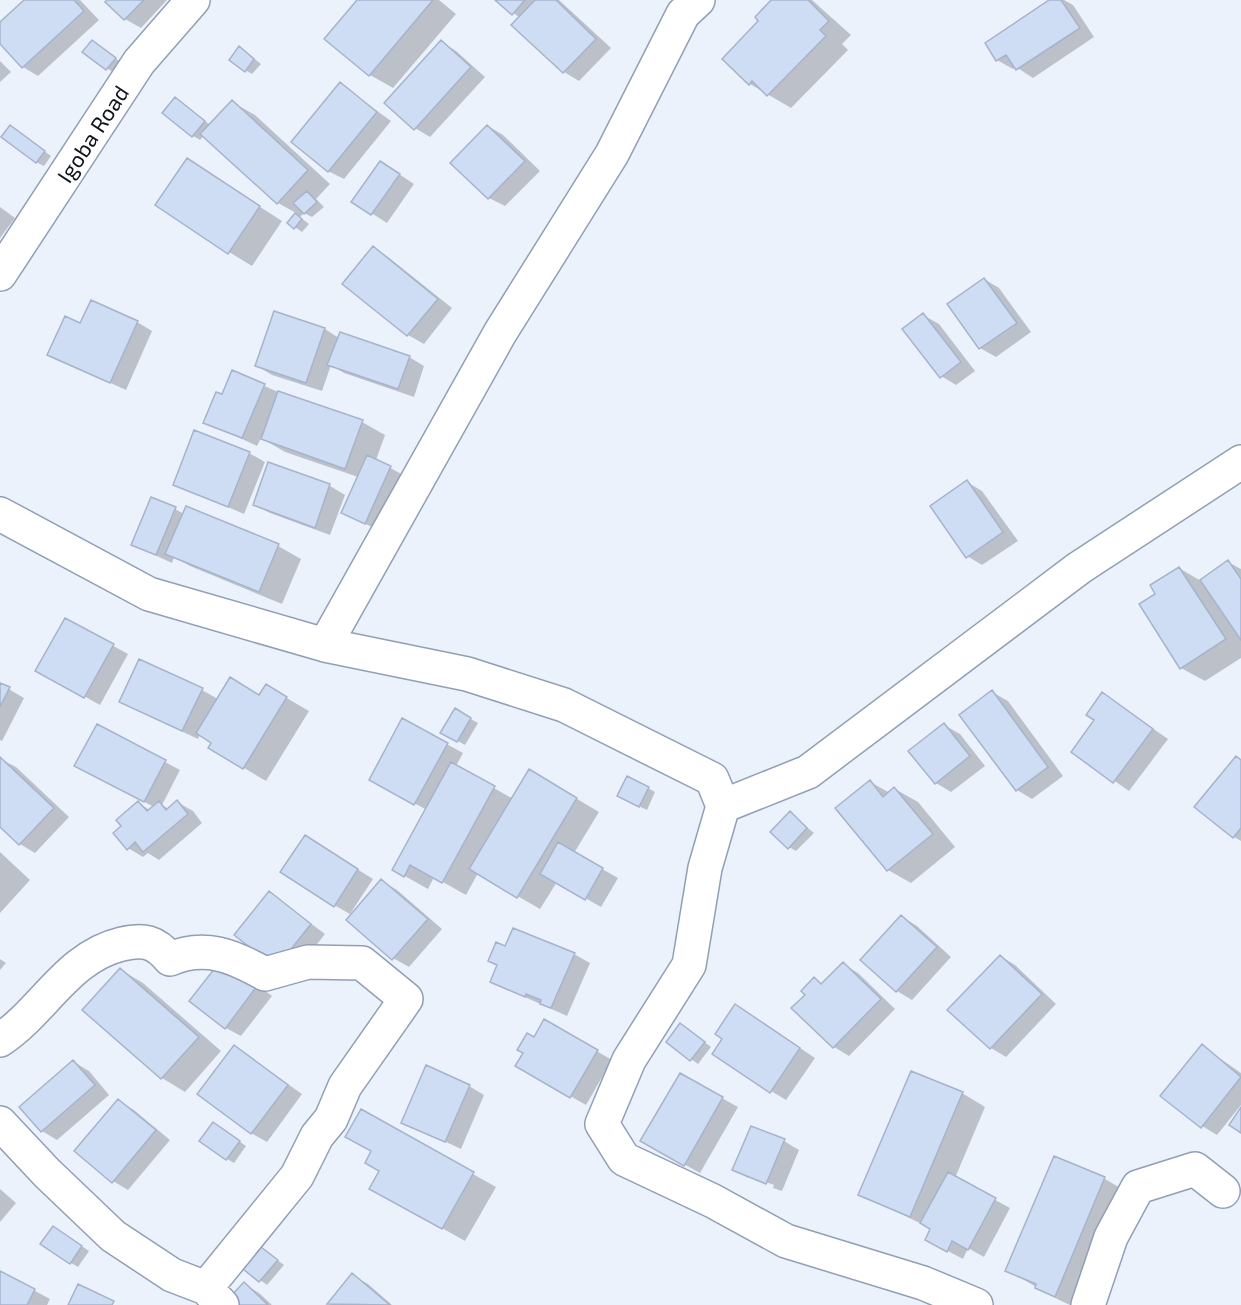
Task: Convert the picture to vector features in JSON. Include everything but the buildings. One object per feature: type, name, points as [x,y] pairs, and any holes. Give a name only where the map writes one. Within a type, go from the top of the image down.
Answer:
[{"type":"street","name":"Igoba Road","points":[[0,274],[139,62],[193,0]]},
{"type":"street","points":[[325,645],[500,333],[612,154],[683,14],[698,0]]},
{"type":"street","points":[[723,806],[808,772],[1079,568],[1241,462]]},
{"type":"street","points":[[0,514],[149,594],[325,645],[467,674],[564,705],[712,779],[723,806],[705,868],[689,965],[629,1060],[602,1124],[624,1159],[713,1201],[786,1241],[923,1283],[976,1305]]},
{"type":"street","points":[[0,1040],[23,1021],[73,969],[90,956],[108,947],[141,940],[159,946],[170,959],[188,951],[232,956],[265,974],[308,963],[362,963],[406,999],[345,1086],[331,1119],[317,1136],[297,1176],[214,1296],[171,1275],[113,1236],[47,1173],[0,1123]]},
{"type":"street","points":[[1088,1305],[1111,1237],[1137,1187],[1195,1169],[1223,1191]]}]
